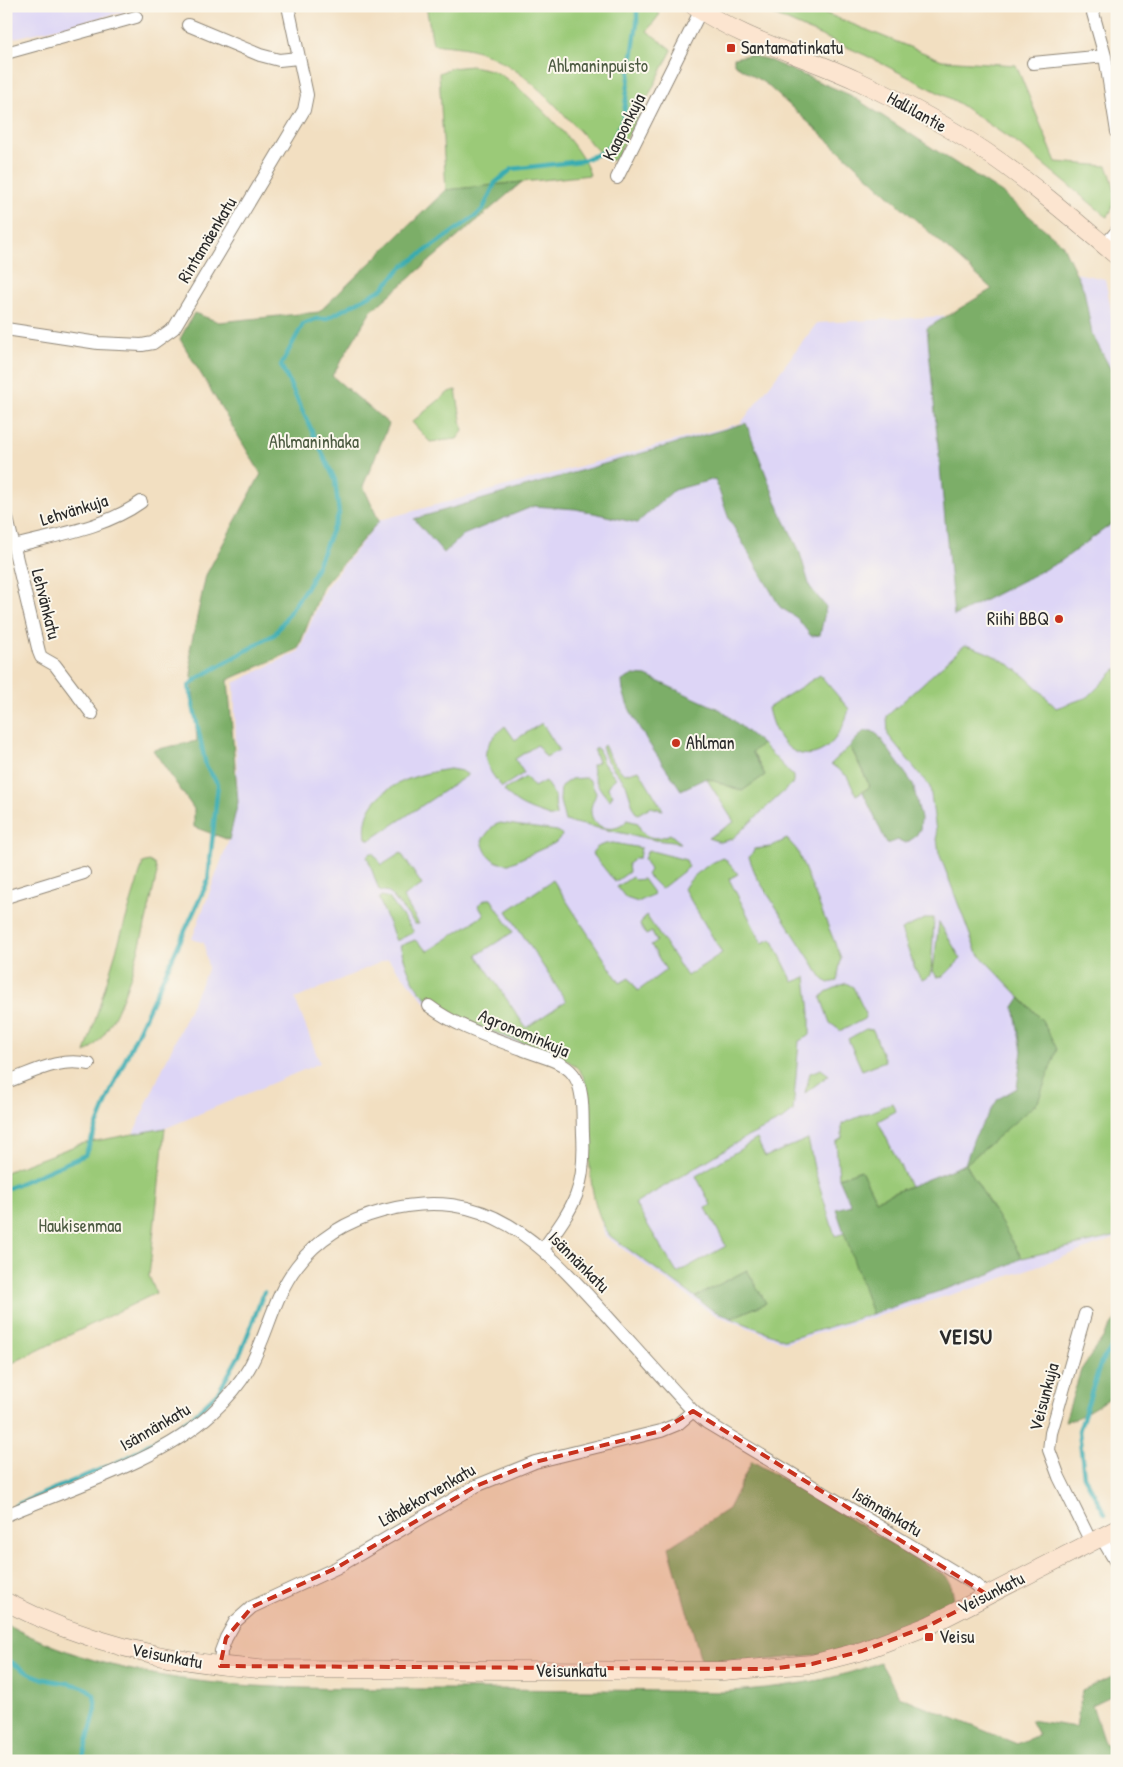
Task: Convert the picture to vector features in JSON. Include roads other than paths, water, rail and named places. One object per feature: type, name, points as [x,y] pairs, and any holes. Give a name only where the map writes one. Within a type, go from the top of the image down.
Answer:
[{"type":"street","name":"Rintamäenkatu","points":[[6,329],[98,343],[142,345],[153,344],[169,334],[193,298],[304,110],[307,95],[288,6]]},
{"type":"street","points":[[1091,6],[1105,56],[1117,132]]},
{"type":"street","name":"Kaaponkuja","points":[[617,178],[697,8]]},
{"type":"street","name":"Hallilantie","points":[[697,8],[753,38],[855,80],[928,117],[986,152],[1044,196],[1111,251]]},
{"type":"street","points":[[6,53],[136,17]]},
{"type":"street","points":[[188,24],[260,55],[279,60],[298,58]]},
{"type":"street","points":[[1033,63],[1105,56]]},
{"type":"street","points":[[1111,251],[1117,231]]},
{"type":"street","name":"Lehvänkuja","points":[[14,546],[111,519],[127,512],[141,502]]},
{"type":"street","name":"Lehvänkatu","points":[[6,514],[42,657],[55,665],[92,714]]},
{"type":"street","points":[[6,897],[84,873]]},
{"type":"street","name":"Agronominkuja","points":[[430,1006],[445,1018],[554,1062],[567,1069],[578,1083],[583,1139],[582,1181],[573,1206],[543,1249]]},
{"type":"street","points":[[6,1082],[60,1063],[73,1061],[89,1064]]},
{"type":"street","name":"Isännänkatu","points":[[6,1515],[141,1458],[182,1436],[212,1414],[228,1397],[249,1368],[282,1286],[298,1264],[325,1238],[351,1222],[398,1207],[427,1202],[444,1203],[490,1216],[522,1233],[543,1249],[693,1411],[706,1422],[749,1450],[973,1583],[988,1595]]},
{"type":"street","name":"Veisunkuja","points":[[1084,1314],[1054,1422],[1049,1450],[1059,1477],[1103,1536],[1117,1564]]},
{"type":"street","name":"Lähdekorvenkatu","points":[[220,1666],[221,1651],[226,1638],[235,1622],[252,1607],[336,1568],[476,1486],[535,1462],[670,1428],[686,1419],[693,1411]]},
{"type":"street","name":"Veisunkatu","points":[[6,1602],[52,1624],[108,1644],[140,1652],[220,1666],[259,1669],[493,1671],[768,1669],[812,1664],[862,1651],[928,1626],[1103,1536]]},
{"type":"waterway","points":[[6,1189],[85,1155],[114,1084],[208,881],[218,784],[206,766],[189,686],[198,678],[275,634],[310,582],[339,514],[335,480],[281,365],[303,324],[316,319],[326,319],[382,289],[401,268],[477,215],[483,209],[495,183],[512,169],[581,161],[603,152],[610,146],[623,119],[637,23],[637,6]]},
{"type":"waterway","points":[[16,1505],[127,1458],[191,1418],[219,1391],[241,1352],[264,1292]]},
{"type":"waterway","points":[[1105,1514],[1084,1476],[1079,1431],[1101,1362],[1117,1341]]},
{"type":"waterway","points":[[6,1658],[19,1668],[34,1675],[50,1681],[77,1685],[89,1690],[94,1695],[96,1709],[82,1761]]},
{"type":"place","name":"Santamatinkatu","points":[[731,48]]},
{"type":"place","name":"Riihi BBQ","points":[[1059,619]]},
{"type":"place","name":"Ahlman","points":[[676,743]]},
{"type":"place","name":"Veisu","points":[[929,1637]]},
{"type":"district","name":"VEISU","points":[[966,1336]]},
{"type":"park label","name":"Ahlmaninpuisto","points":[[598,66]]},
{"type":"park label","name":"Ahlmaninhaka","points":[[314,442]]},
{"type":"park label","name":"Haukisenmaa","points":[[80,1226]]}]
